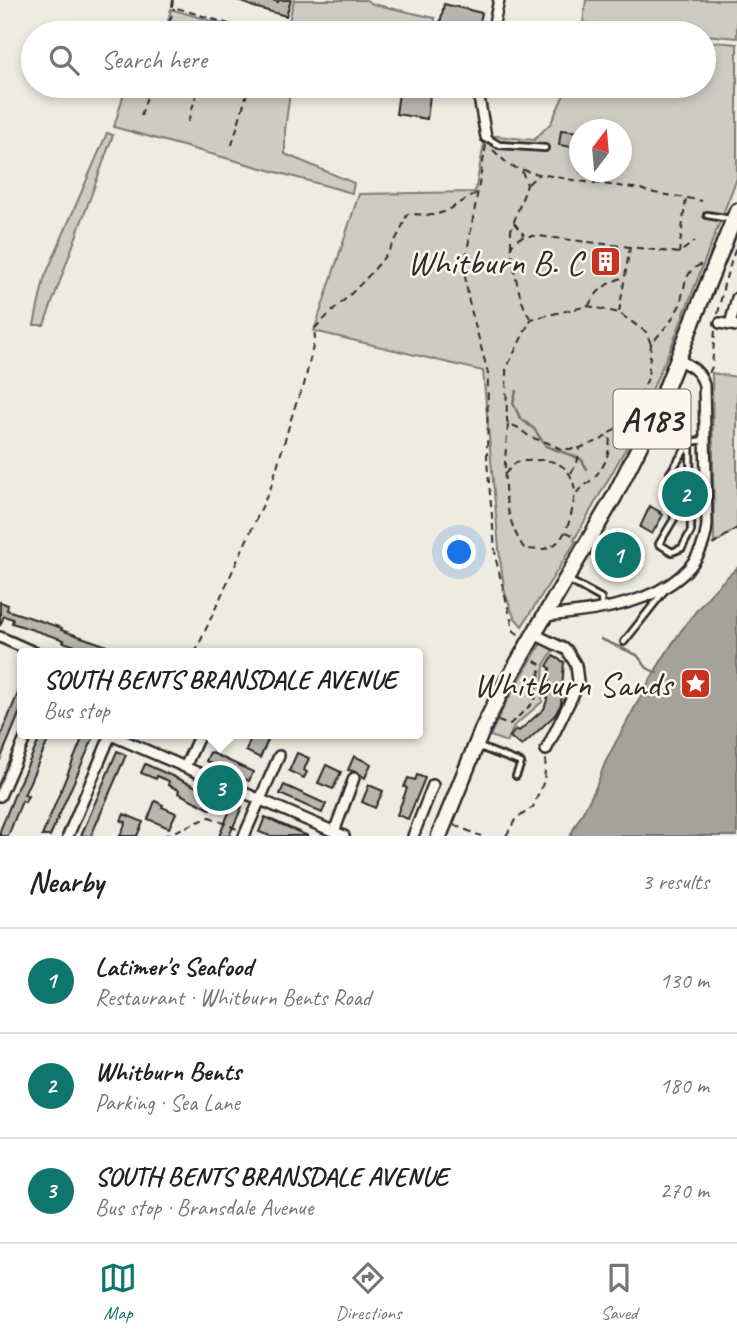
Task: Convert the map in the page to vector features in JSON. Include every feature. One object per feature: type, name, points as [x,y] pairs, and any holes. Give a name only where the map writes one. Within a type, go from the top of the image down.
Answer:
[{"type":"main road","name":"A183","points":[[439,836],[501,692],[614,497],[656,412],[735,215]]},
{"type":"street","points":[[495,21],[499,0]]},
{"type":"street","points":[[479,98],[486,137]]},
{"type":"street","points":[[724,324],[737,298]]},
{"type":"street","points":[[547,616],[602,610],[651,595],[668,587],[693,563],[707,525],[704,385],[698,371],[677,359]]},
{"type":"street","points":[[0,637],[25,648]]},
{"type":"street","points":[[530,644],[567,650],[576,665],[578,681],[574,693],[546,750]]},
{"type":"street","points":[[0,796],[25,739]]},
{"type":"street","points":[[68,836],[109,739]]},
{"type":"street","points":[[122,739],[344,836]]},
{"type":"street","points":[[185,767],[198,739]]},
{"type":"street","points":[[244,835],[279,755]]},
{"type":"street","points":[[334,832],[354,778]]},
{"type":"street","points":[[413,836],[433,785]]},
{"type":"lane","points":[[486,137],[499,145],[545,148]]},
{"type":"lane","points":[[707,215],[735,215]]},
{"type":"lane","points":[[690,442],[691,531],[682,548],[671,552],[659,544],[674,519],[670,473],[690,442],[705,440]]},
{"type":"lane","points":[[566,578],[601,598],[602,610]]},
{"type":"lane","points":[[624,642],[668,587]]},
{"type":"lane","points":[[476,746],[521,763],[516,776]]},
{"type":"path","points":[[170,21],[173,0]]},
{"type":"path","points":[[174,7],[218,21]]},
{"type":"path","points":[[141,116],[146,98]]},
{"type":"path","points":[[188,122],[195,98]]},
{"type":"path","points":[[232,145],[246,98]]},
{"type":"path","points":[[486,137],[494,150],[510,166],[539,174],[702,201]]},
{"type":"path","points":[[486,137],[486,150],[464,269],[469,302],[488,373],[487,461],[496,560],[514,631],[530,644],[541,664],[534,702],[509,726],[494,719]]},
{"type":"path","points":[[521,169],[527,185]]},
{"type":"path","points":[[531,319],[518,290],[511,230],[527,185],[539,174]]},
{"type":"path","points":[[197,648],[271,487],[294,409],[304,385],[315,338],[314,329],[383,261],[407,214],[434,215],[447,211],[478,192]]},
{"type":"path","points":[[680,253],[686,198]]},
{"type":"path","points":[[513,223],[524,236]]},
{"type":"path","points":[[511,247],[518,238],[524,236],[680,253],[695,241]]},
{"type":"path","points":[[702,376],[709,373],[712,367],[724,324],[724,285],[737,244]]},
{"type":"path","points":[[619,313],[629,247]]},
{"type":"path","points":[[651,344],[670,323],[680,305],[686,279],[692,269],[719,254]]},
{"type":"path","points":[[589,306],[599,290],[626,276]]},
{"type":"path","points":[[509,424],[530,438],[561,449],[577,449],[601,440],[620,425],[636,406],[648,378],[651,344],[646,332],[619,313],[589,306],[531,319]]},
{"type":"path","points":[[504,475],[516,462],[539,459],[558,463],[571,474],[575,494],[571,517],[563,537],[551,548],[537,551],[524,548],[514,533],[506,506],[504,475],[509,424],[506,369],[531,319]]},
{"type":"path","points":[[575,494],[591,481],[604,465],[610,450],[610,432]]},
{"type":"path","points":[[571,474],[580,447]]},
{"type":"path","points":[[701,546],[714,544],[737,528]]},
{"type":"path","points":[[565,532],[587,542]]},
{"type":"path","points":[[506,836],[515,820],[533,807],[544,780],[546,750]]},
{"type":"path","points":[[164,836],[210,817],[244,835]]},
{"type":"path","points":[[450,824],[481,836]]},
{"type":"shaded area","points":[[294,0],[366,0],[373,4],[435,18],[435,21],[289,21]]},
{"type":"shaded area","points":[[586,0],[737,0],[737,38],[716,36],[716,21],[583,21]]},
{"type":"shaded area","points":[[171,9],[212,21],[168,21]]},
{"type":"shaded area","points":[[716,42],[737,44],[737,178],[671,347],[626,448],[574,540],[576,541],[522,626],[514,617],[505,593],[483,371],[314,331],[359,194],[475,192],[484,144],[490,143],[487,135],[534,140],[551,123],[562,98],[716,98]]},
{"type":"shaded area","points":[[122,98],[289,98],[285,154],[354,183],[352,193],[114,127]]},
{"type":"shaded area","points":[[107,133],[113,135],[44,325],[34,325],[44,279]]},
{"type":"shaded area","points":[[712,373],[737,377],[737,528],[714,544]]},
{"type":"shaded area","name":"Whitburn Sands","points":[[737,568],[737,836],[570,836],[639,699],[675,639],[704,602]]},
{"type":"shaded area","points":[[542,642],[555,647],[544,665],[542,702],[514,726],[507,742],[490,736],[505,704]]},
{"type":"building","points":[[237,0],[278,2],[291,0],[286,16]]},
{"type":"building","points":[[444,4],[482,13],[480,21],[441,21]]},
{"type":"building","points":[[398,98],[430,98],[427,119],[396,114]]},
{"type":"building","points":[[561,130],[569,131],[569,146],[559,145]]},
{"type":"building","name":"Whitburn B. C","points":[[598,252],[617,256],[615,271],[595,268]]},
{"type":"building","points":[[650,506],[663,515],[652,534],[640,527]]},
{"type":"building","points":[[620,538],[644,557],[634,573],[621,565],[616,572],[603,564]]},
{"type":"building","points":[[0,602],[8,605],[7,610],[107,646],[82,648],[12,623],[13,619],[4,616],[0,626]]},
{"type":"building","points":[[553,656],[564,662],[561,704],[555,715],[522,746],[510,737],[516,729],[519,731],[544,709],[550,668],[547,666]]},
{"type":"building","points":[[17,696],[17,719],[0,760],[0,738]]},
{"type":"building","points":[[40,739],[49,739],[24,795],[28,796],[25,802],[22,801],[8,836],[0,836],[18,786]]},
{"type":"building","points":[[82,739],[93,739],[50,836],[42,836]]},
{"type":"building","points":[[250,739],[268,740],[260,758],[246,751]]},
{"type":"building","points":[[117,751],[126,755],[91,836],[81,836]]},
{"type":"building","points":[[210,752],[253,772],[249,781],[206,761]]},
{"type":"building","points":[[297,753],[309,758],[304,778],[289,771]]},
{"type":"building","points":[[354,756],[371,764],[365,778],[348,770]]},
{"type":"building","points":[[145,764],[215,795],[210,809],[178,793],[179,790],[168,785],[169,781],[141,773]]},
{"type":"building","points":[[326,765],[341,772],[333,789],[318,783]]},
{"type":"building","points":[[417,775],[425,778],[408,819],[397,815],[408,778],[415,780]]},
{"type":"building","points":[[284,785],[326,804],[322,813],[280,794]]},
{"type":"building","points":[[369,785],[383,791],[375,808],[362,802]]},
{"type":"building","points":[[155,801],[176,813],[169,828],[148,819]]},
{"type":"building","points":[[233,803],[242,807],[229,836],[219,836]]},
{"type":"building","points":[[124,814],[143,822],[137,836],[120,836],[126,822],[121,821]]},
{"type":"building","points":[[265,817],[308,836],[270,836],[259,832]]},
{"type":"waterway","points":[[516,391],[513,403],[520,418],[534,429],[546,446],[576,457]]},
{"type":"waterway","points":[[575,457],[581,459],[587,469]]},
{"type":"waterway","points":[[601,639],[637,655],[647,668],[657,673]]},
{"type":"place","name":"Whitburn B. C","points":[[606,262]]},
{"type":"place","name":"Whitburn Bents","points":[[685,494]]},
{"type":"place","name":"Latimer's Seafood","points":[[618,555]]},
{"type":"place","name":"Whitburn Sands","points":[[695,684]]},
{"type":"place","name":"SOUTH BENTS BRANSDALE AVENUE","points":[[220,788]]}]
